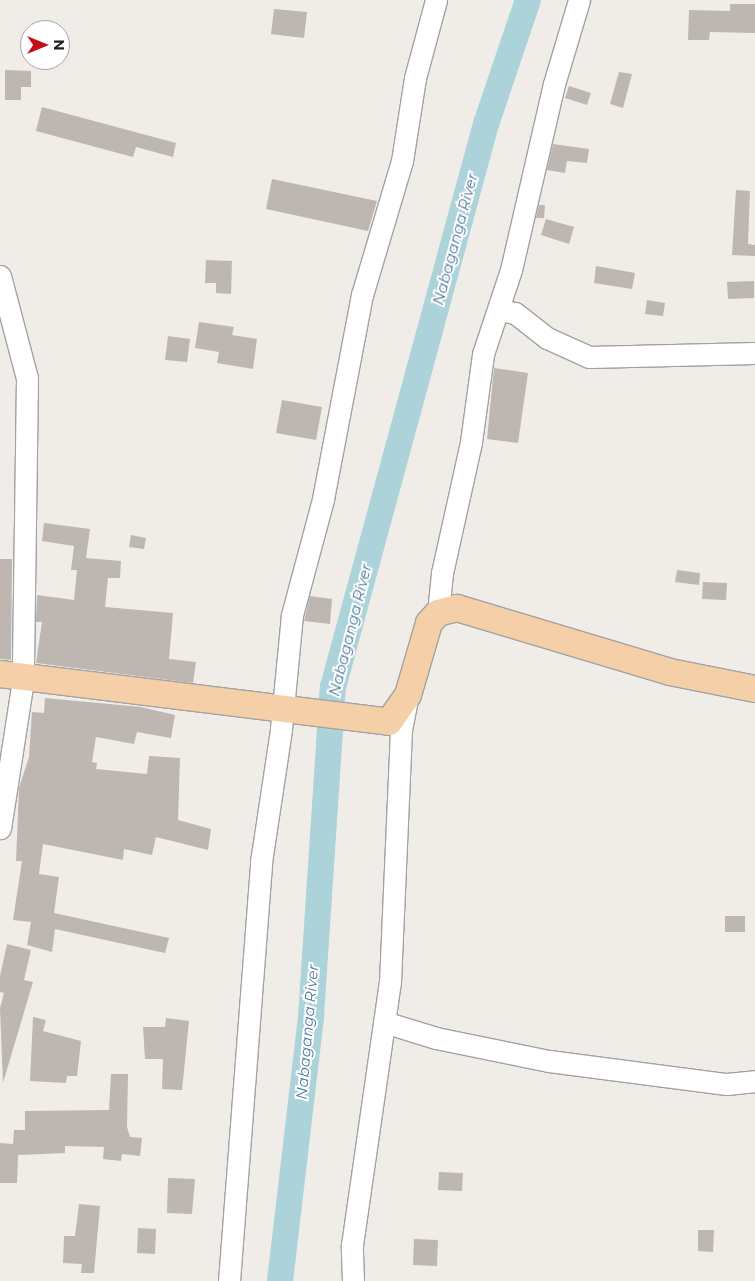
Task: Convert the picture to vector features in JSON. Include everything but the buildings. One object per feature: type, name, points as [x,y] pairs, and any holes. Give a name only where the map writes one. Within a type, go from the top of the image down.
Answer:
[{"type":"main road","points":[[12,677],[364,721],[389,722],[408,695],[423,637],[438,613],[457,608],[670,672],[755,690]]},
{"type":"street","points":[[229,1281],[261,862],[292,712],[299,575],[323,499],[362,295],[402,161],[415,78],[436,0]]},
{"type":"street","points":[[438,613],[442,572],[471,442],[483,354],[499,310],[579,0]]},
{"type":"street","points":[[0,276],[27,378],[12,677],[0,828]]},
{"type":"street","points":[[499,310],[515,313],[548,338],[589,357],[755,353]]},
{"type":"street","points":[[353,1281],[352,1245],[384,1022],[401,730],[408,695]]},
{"type":"street","points":[[384,1022],[444,1040],[549,1061],[727,1084],[755,1081]]},
{"type":"waterway","name":"Nabaganga River","points":[[280,1281],[311,1016],[333,687],[486,124],[528,0]]}]
